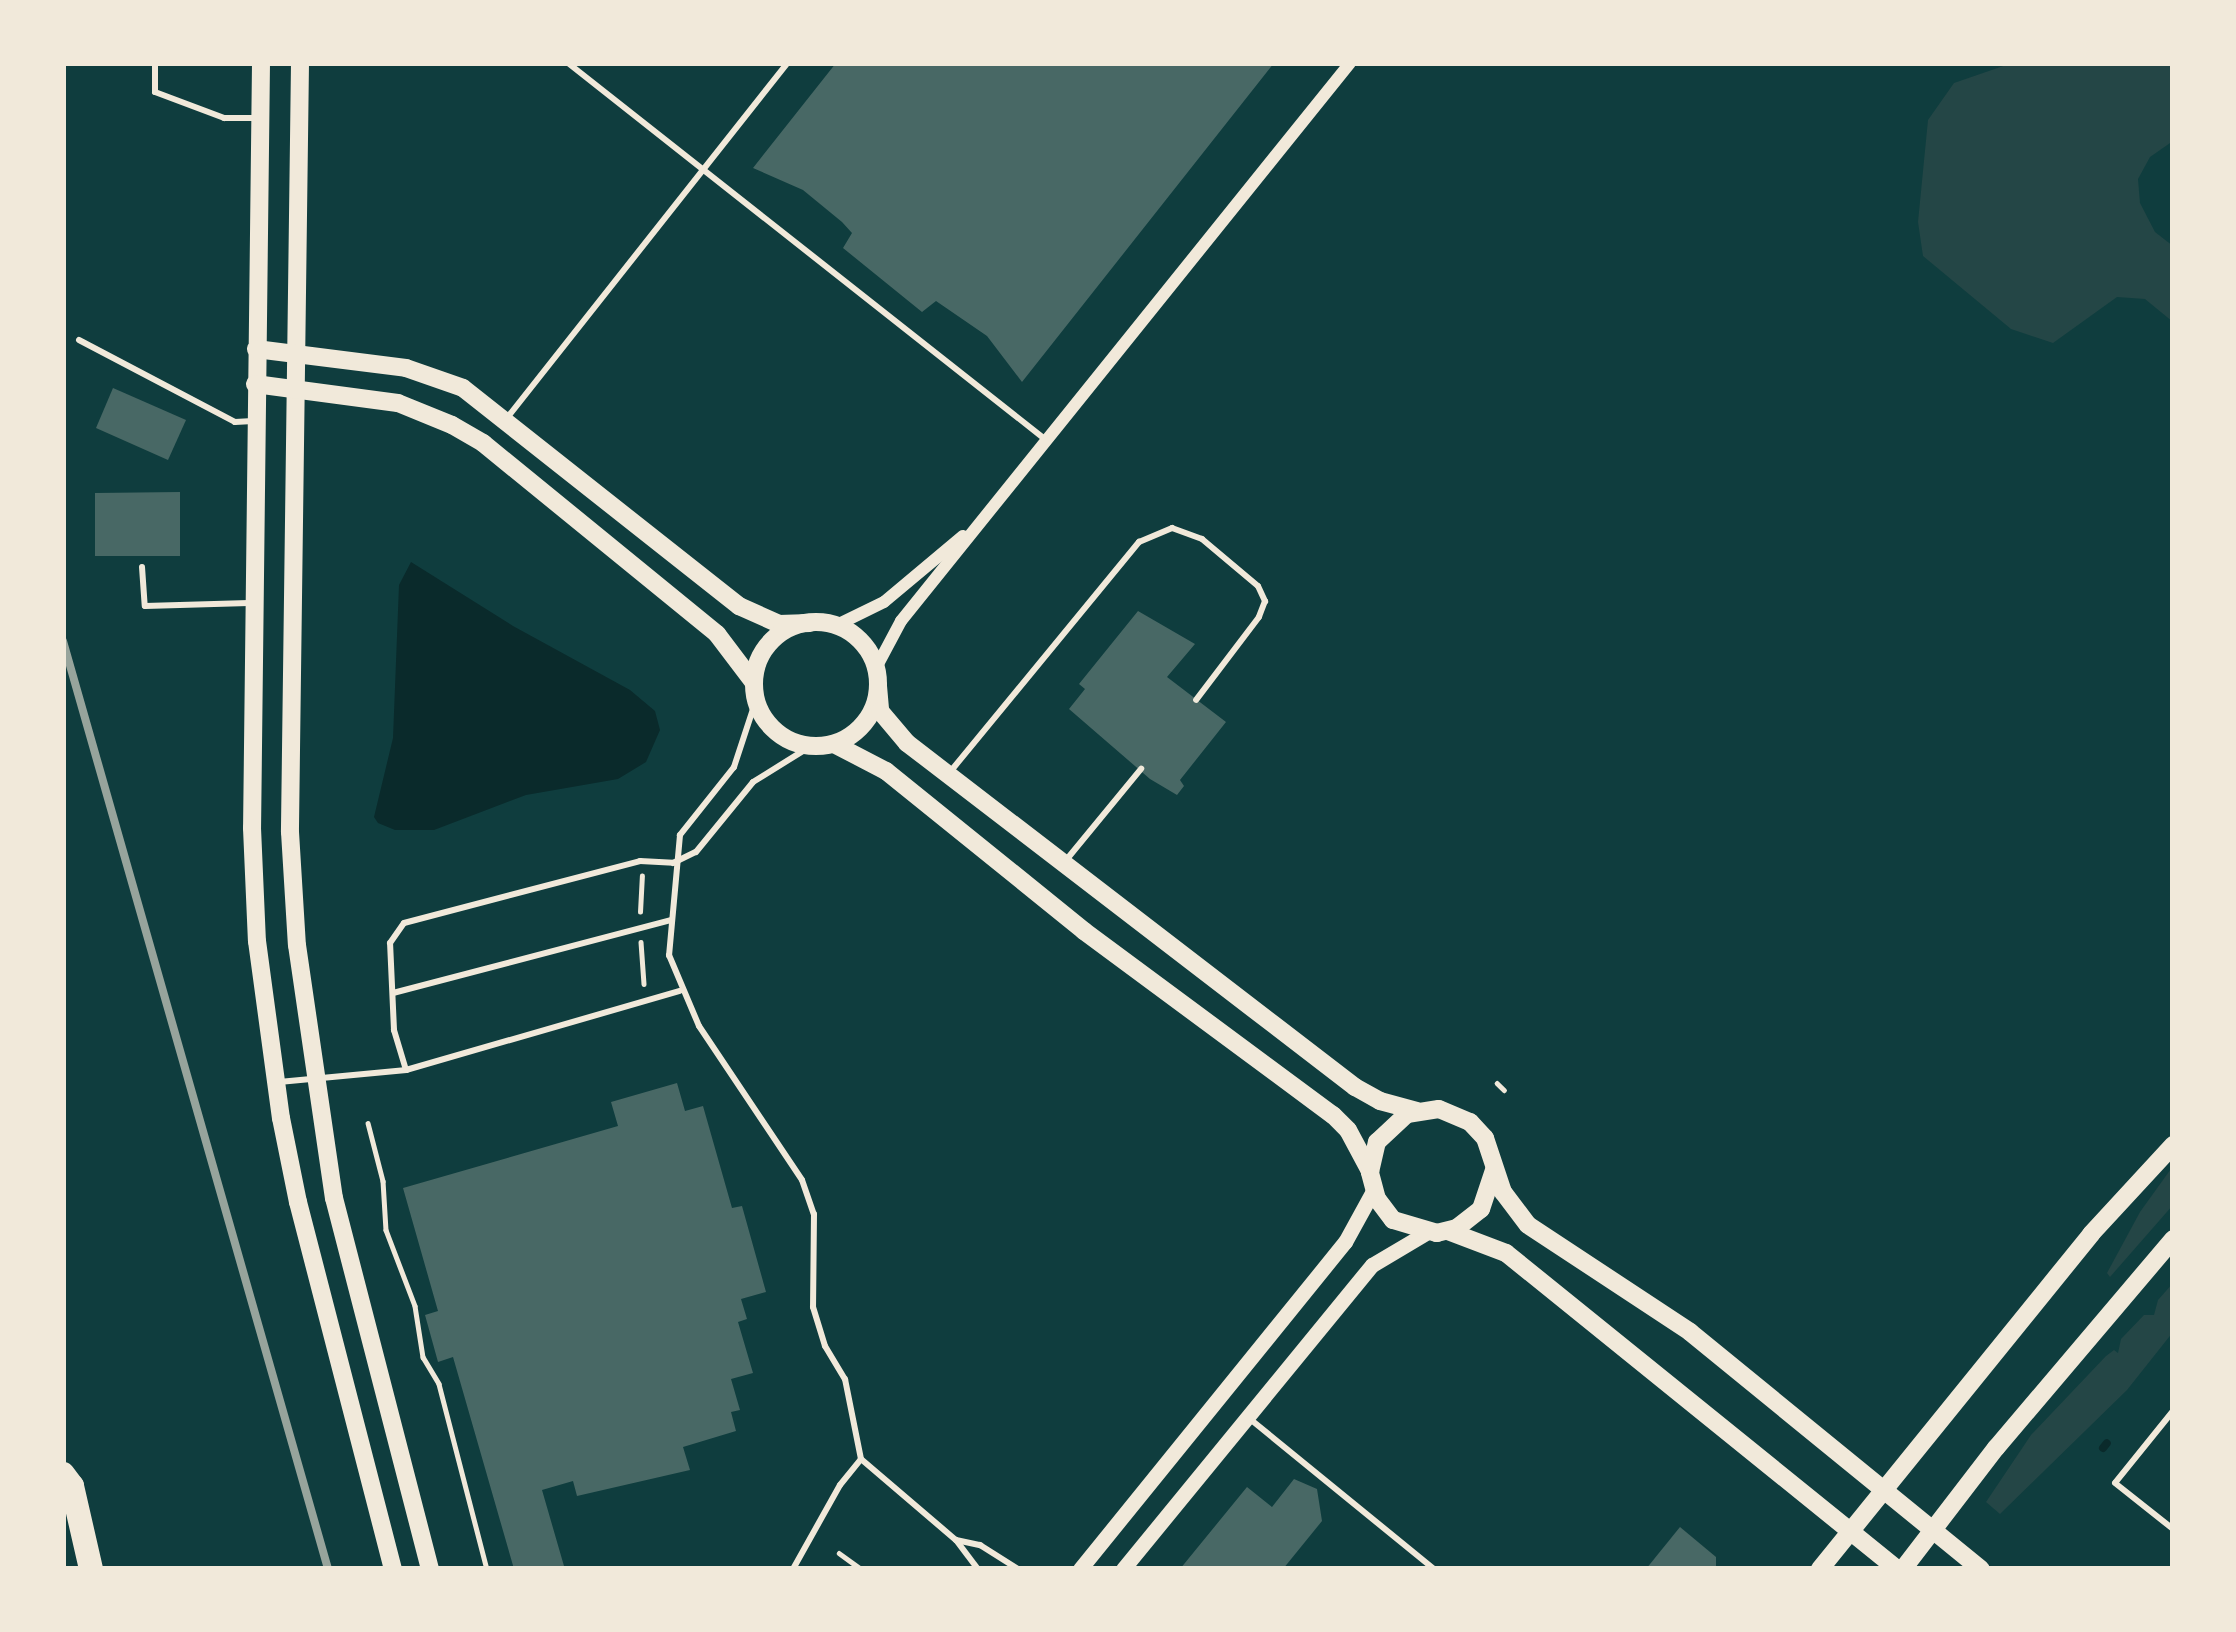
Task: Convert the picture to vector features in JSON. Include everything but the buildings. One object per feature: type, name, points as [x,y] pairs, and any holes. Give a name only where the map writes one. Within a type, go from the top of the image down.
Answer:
[{"type":"highway","points":[[63,1474],[72,1486],[92,1569]]},
{"type":"main road","points":[[261,63],[253,602],[257,941],[276,1082],[325,1322],[393,1569]]},
{"type":"main road","points":[[300,63],[290,832],[297,945],[334,1198],[430,1569]]},
{"type":"main road","points":[[256,349],[435,376],[507,418],[739,606],[779,624],[810,622],[837,626],[855,635],[877,677],[880,711],[892,730],[1355,1087],[1380,1102],[1417,1111],[1439,1109],[1470,1122],[1485,1138],[1494,1170],[1516,1210],[1539,1235],[1690,1332],[1981,1569]]},
{"type":"main road","points":[[255,384],[398,403],[483,443],[717,634],[776,732],[811,746],[834,743],[866,722],[877,677]]},
{"type":"main road","points":[[755,691],[765,649],[792,627],[810,622]]},
{"type":"main road","points":[[834,743],[886,771],[1084,931],[1333,1115],[1348,1130],[1393,1220],[1426,1232],[1448,1231],[1505,1253],[1900,1569],[2173,1239]]},
{"type":"main road","points":[[1371,1181],[1383,1133],[1417,1111]]},
{"type":"main road","points":[[1820,1569],[2091,1234],[2173,1144]]},
{"type":"main road","points":[[1448,1231],[1481,1209],[1494,1170]]},
{"type":"street","points":[[877,677],[890,637],[1350,63]]},
{"type":"street","points":[[837,626],[884,602],[986,515]]},
{"type":"street","points":[[1080,1569],[1345,1242],[1371,1181]]},
{"type":"street","points":[[1123,1569],[1372,1265],[1426,1232]]},
{"type":"lane","points":[[155,63],[155,92],[224,118],[262,118]]},
{"type":"lane","points":[[568,63],[1049,442]]},
{"type":"lane","points":[[507,418],[787,63]]},
{"type":"lane","points":[[79,340],[235,422],[254,421]]},
{"type":"lane","points":[[948,775],[1139,542],[1172,528],[1202,539],[1258,586],[1264,601],[1259,617],[1196,700]]},
{"type":"lane","points":[[142,567],[145,607],[253,602]]},
{"type":"lane","points":[[755,691],[743,748],[680,836],[669,955],[680,991],[802,1180],[814,1214],[813,1307],[825,1346],[845,1379],[861,1459],[956,1540],[978,1569]]},
{"type":"lane","points":[[406,1070],[394,1030],[391,943],[416,916],[640,861],[674,863],[697,852],[753,782],[811,746]]},
{"type":"lane","points":[[1064,862],[1141,769]]},
{"type":"lane","points":[[393,993],[672,920]]},
{"type":"lane","points":[[276,1082],[406,1070],[680,991]]},
{"type":"lane","points":[[2171,1523],[2115,1483],[2173,1411]]},
{"type":"lane","points":[[1248,1417],[1434,1569]]},
{"type":"lane","points":[[794,1569],[839,1485],[861,1459]]},
{"type":"lane","points":[[956,1540],[980,1545],[1018,1569]]},
{"type":"path","points":[[640,915],[641,870]]},
{"type":"path","points":[[641,942],[644,984]]},
{"type":"path","points":[[1497,1083],[1504,1090]]},
{"type":"path","points":[[368,1123],[383,1181],[386,1230],[415,1306],[423,1357],[439,1384],[488,1569]]},
{"type":"path","points":[[838,1553],[861,1569]]},
{"type":"shaded area","points":[[2012,63],[2173,63],[2173,141],[2150,157],[2138,179],[2140,203],[2155,232],[2173,246],[2173,322],[2145,299],[2117,297],[2053,343],[2011,329],[1923,256],[1918,222],[1928,120],[1954,83]]},
{"type":"shaded area","points":[[411,562],[513,626],[630,690],[655,711],[660,730],[646,762],[618,779],[526,795],[434,830],[395,830],[378,823],[374,817],[393,738],[399,585]]},
{"type":"shaded area","points":[[2173,1166],[2173,1205],[2110,1277],[2107,1273],[2140,1212]]},
{"type":"shaded area","points":[[2173,1283],[2173,1332],[2127,1390],[2000,1514],[1986,1502],[2031,1435],[2106,1356],[2114,1350],[2118,1353],[2121,1339],[2144,1315],[2154,1315],[2158,1300]]},
{"type":"waterway","points":[[2103,1448],[2107,1443]]},
{"type":"railway","points":[[63,641],[328,1569]]}]
